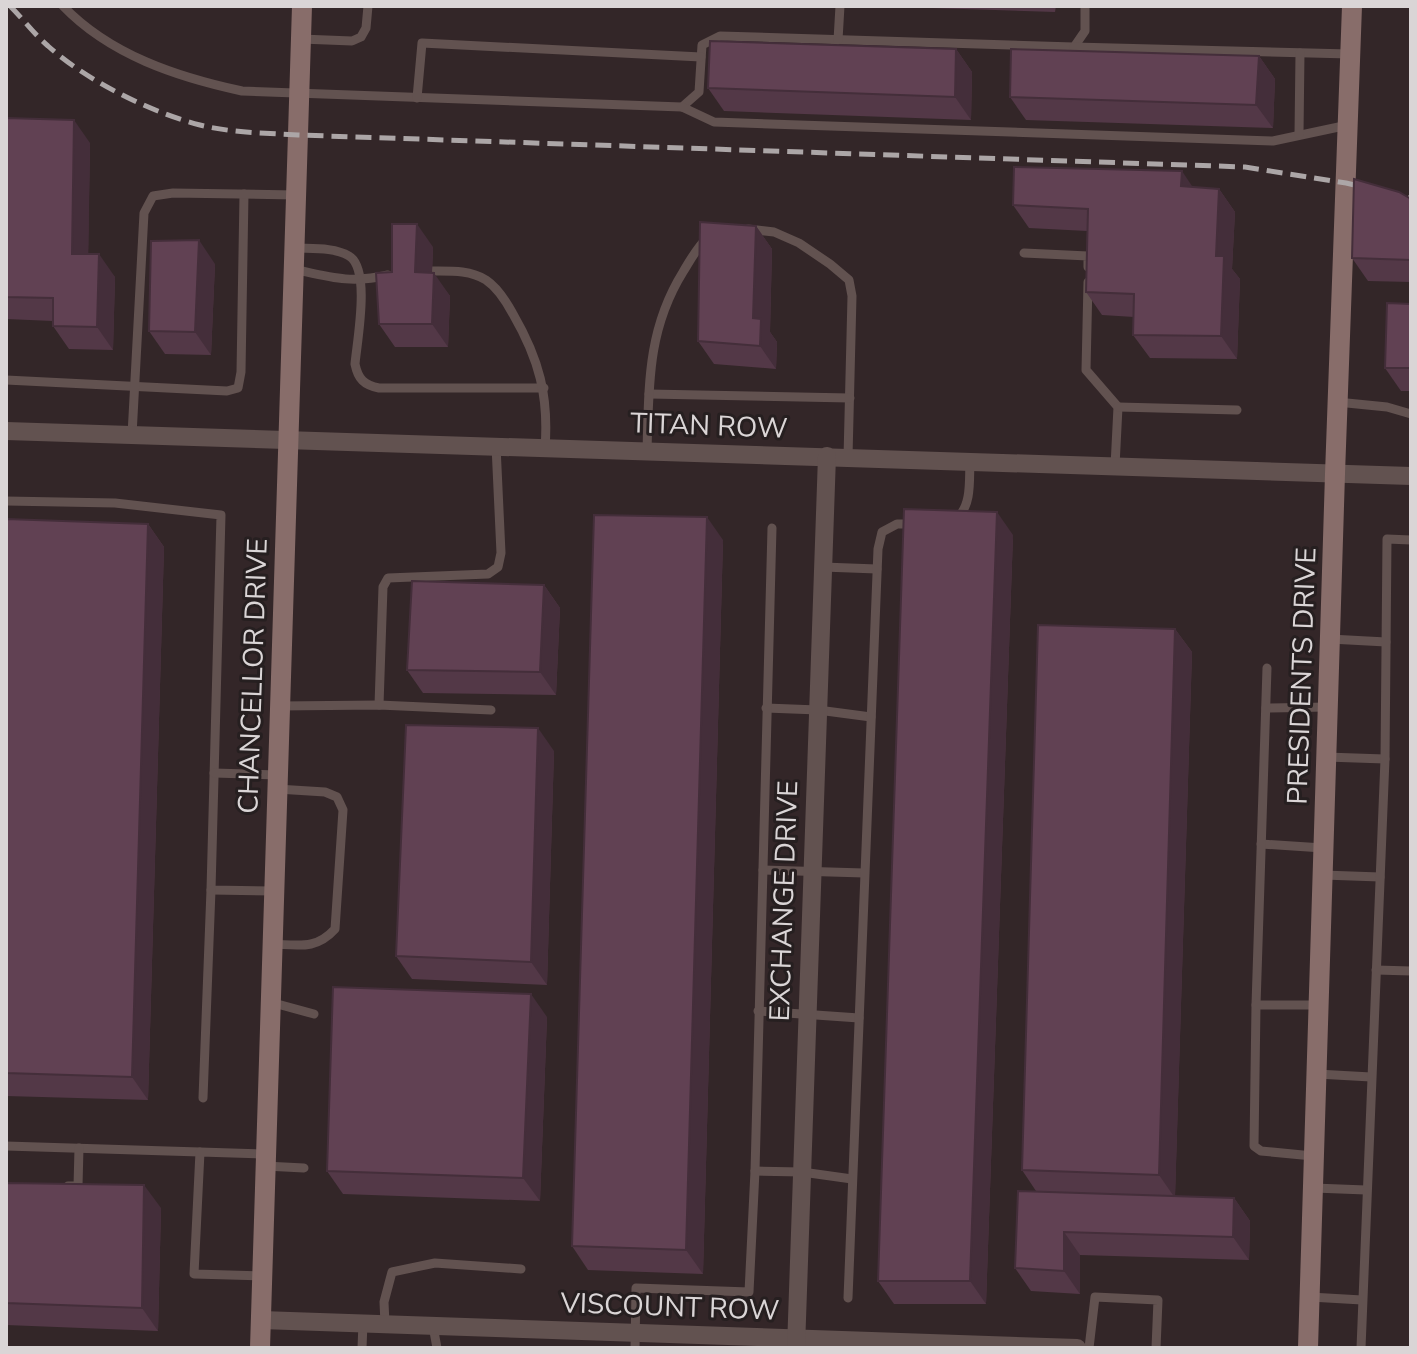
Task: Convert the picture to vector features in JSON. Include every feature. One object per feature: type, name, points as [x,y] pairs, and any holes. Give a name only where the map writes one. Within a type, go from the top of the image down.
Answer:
[{"type":"street","name":"CHANCELLOR DRIVE","points":[[260,1348],[302,6]]},
{"type":"street","name":"PRESIDENTS DRIVE","points":[[1308,1348],[1352,6]]},
{"type":"street","name":"TITAN ROW","points":[[6,431],[1411,476]]},
{"type":"street","name":"EXCHANGE DRIVE","points":[[796,1343],[827,456]]},
{"type":"street","name":"VISCOUNT ROW","points":[[261,1320],[433,1326],[635,1340],[1077,1348]]},
{"type":"lane","points":[[301,39],[352,41],[361,37],[366,28],[368,6]]},
{"type":"lane","points":[[838,40],[840,6]]},
{"type":"lane","points":[[1074,47],[1085,31],[1085,6]]},
{"type":"lane","points":[[69,8],[127,53],[193,80],[242,91],[682,107],[714,122],[1273,141],[1348,125]]},
{"type":"lane","points":[[682,107],[699,92],[702,45],[720,36],[1350,54]]},
{"type":"lane","points":[[417,98],[422,43],[701,57]]},
{"type":"lane","points":[[1299,134],[1300,53]]},
{"type":"lane","points":[[132,435],[144,213],[153,196],[173,193],[296,195]]},
{"type":"lane","points":[[6,380],[227,391],[238,388],[241,372],[244,194]]},
{"type":"lane","points":[[736,228],[774,232],[799,243],[849,280],[852,296],[848,457]]},
{"type":"lane","points":[[647,451],[650,362],[660,316],[700,244],[716,230]]},
{"type":"lane","points":[[294,248],[334,251],[349,256],[356,264],[362,281],[355,364],[364,383],[379,388],[544,388]]},
{"type":"lane","points":[[1024,253],[1088,256],[1086,370],[1118,407],[1115,466]]},
{"type":"lane","points":[[293,269],[362,281],[393,274]]},
{"type":"lane","points":[[432,271],[466,272],[486,280],[497,290],[532,349],[544,388],[545,448]]},
{"type":"lane","points":[[649,394],[850,398]]},
{"type":"lane","points":[[1337,402],[1387,407],[1411,414]]},
{"type":"lane","points":[[1118,407],[1237,410]]},
{"type":"lane","points":[[379,705],[383,587],[388,578],[488,574],[498,567],[501,553],[496,446]]},
{"type":"lane","points":[[950,523],[963,514],[970,461]]},
{"type":"lane","points":[[6,501],[115,503],[221,515],[203,1098]]},
{"type":"lane","points":[[848,1298],[877,569],[882,532],[897,524],[924,524]]},
{"type":"lane","points":[[635,1340],[636,1288],[749,1292],[772,528]]},
{"type":"lane","points":[[1361,1348],[1385,759],[1387,539],[1411,540]]},
{"type":"lane","points":[[823,567],[877,569]]},
{"type":"lane","points":[[1330,639],[1386,642]]},
{"type":"lane","points":[[1267,668],[1254,1146],[1261,1151],[1314,1156]]},
{"type":"lane","points":[[279,706],[379,705],[491,710]]},
{"type":"lane","points":[[1266,708],[1328,707]]},
{"type":"lane","points":[[766,708],[818,710],[871,717]]},
{"type":"lane","points":[[1326,757],[1385,759]]},
{"type":"lane","points":[[214,773],[325,792],[337,797],[343,810],[335,929],[324,941],[311,945],[272,944]]},
{"type":"lane","points":[[1261,844],[1323,848]]},
{"type":"lane","points":[[763,870],[864,873]]},
{"type":"lane","points":[[1323,875],[1380,877]]},
{"type":"lane","points":[[211,890],[274,891]]},
{"type":"lane","points":[[1376,970],[1411,971]]},
{"type":"lane","points":[[270,1002],[314,1014]]},
{"type":"lane","points":[[1256,1005],[1319,1005]]},
{"type":"lane","points":[[758,1011],[859,1018]]},
{"type":"lane","points":[[1317,1074],[1371,1077]]},
{"type":"lane","points":[[6,1146],[200,1152],[304,1168]]},
{"type":"lane","points":[[64,1186],[78,1186],[79,1148]]},
{"type":"lane","points":[[200,1152],[194,1274],[262,1276]]},
{"type":"lane","points":[[755,1171],[802,1172],[852,1179]]},
{"type":"lane","points":[[1313,1188],[1366,1190]]},
{"type":"lane","points":[[385,1324],[384,1302],[392,1272],[435,1263],[521,1269]]},
{"type":"lane","points":[[1089,1348],[1095,1297],[1158,1300],[1156,1348]]},
{"type":"lane","points":[[1310,1297],[1362,1300]]},
{"type":"lane","points":[[362,1348],[363,1323]]},
{"type":"lane","points":[[433,1326],[437,1348]]},
{"type":"shaded area","points":[[6,6],[1411,6],[1411,1348],[6,1348]]},
{"type":"building","points":[[710,41],[956,49],[955,97],[708,88]]},
{"type":"building","points":[[1011,49],[1259,56],[1256,105],[1010,97]]},
{"type":"building","points":[[6,118],[74,120],[72,254],[99,254],[97,327],[53,326],[53,298],[6,297]]},
{"type":"building","points":[[1014,167],[1182,171],[1181,186],[1219,189],[1216,256],[1224,256],[1221,336],[1133,335],[1134,294],[1086,292],[1088,209],[1013,205]]},
{"type":"building","points":[[1354,179],[1399,192],[1411,199],[1411,260],[1352,258]]},
{"type":"building","points":[[700,222],[756,226],[753,318],[761,319],[760,346],[698,341]]},
{"type":"building","points":[[392,224],[417,224],[415,272],[434,273],[432,324],[379,324],[376,273],[392,272]]},
{"type":"building","points":[[199,240],[195,332],[149,331],[151,241]]},
{"type":"building","points":[[1387,303],[1411,304],[1411,368],[1385,368]]},
{"type":"building","points":[[904,509],[997,512],[970,1281],[878,1281]]},
{"type":"building","points":[[594,515],[707,517],[686,1250],[572,1246]]},
{"type":"building","points":[[6,519],[148,524],[132,1077],[6,1073]]},
{"type":"building","points":[[412,581],[544,585],[540,672],[407,670]]},
{"type":"building","points":[[1038,625],[1175,629],[1159,1175],[1022,1170]]},
{"type":"building","points":[[406,725],[538,728],[531,962],[396,956]]},
{"type":"building","points":[[333,987],[531,994],[523,1178],[327,1171]]},
{"type":"building","points":[[6,1183],[144,1185],[142,1308],[6,1303]]},
{"type":"building","points":[[1018,1191],[1234,1198],[1233,1237],[1064,1232],[1064,1271],[1015,1268]]},
{"type":"railway","points":[[10,6],[48,46],[100,83],[161,112],[224,130],[1245,167],[1346,183],[1411,198]]}]
